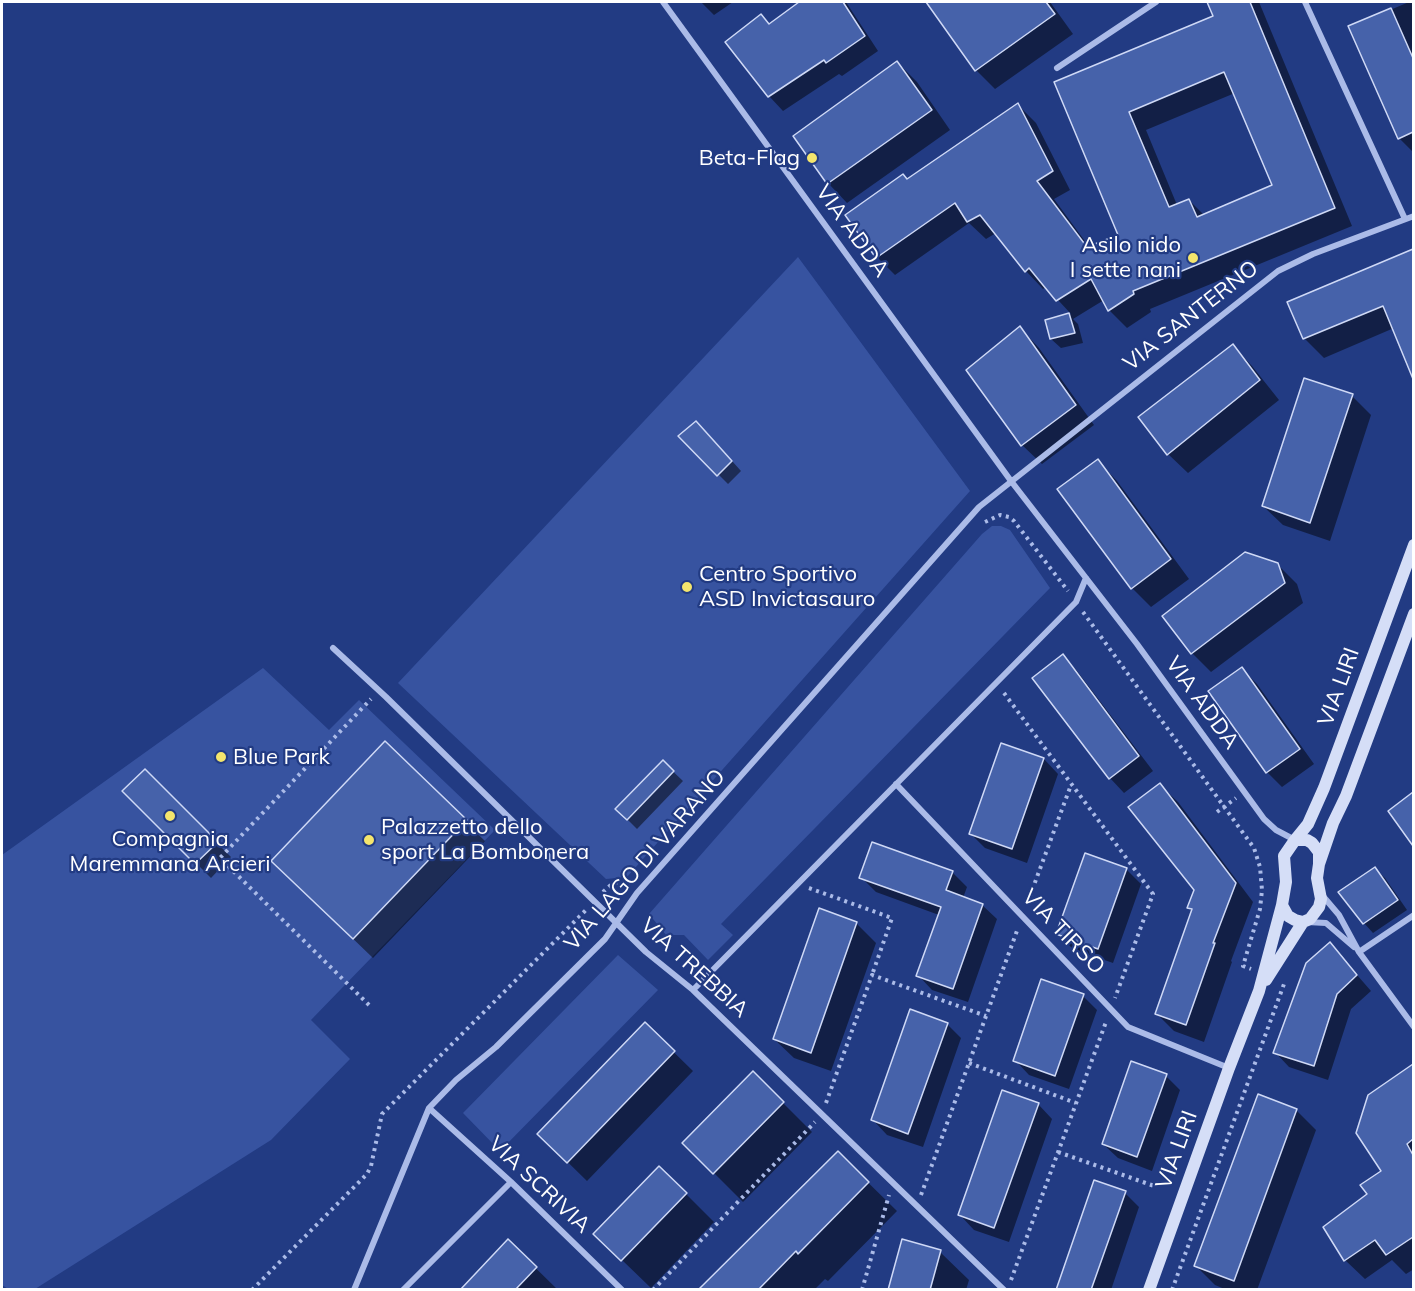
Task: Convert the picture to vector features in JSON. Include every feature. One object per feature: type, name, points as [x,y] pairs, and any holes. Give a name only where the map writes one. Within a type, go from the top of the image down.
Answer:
[{"type":"main road","name":"VIA LIRI","points":[[1149,1290],[1259,991],[1282,905],[1286,882],[1284,856],[1308,824],[1324,788],[1413,545]]},
{"type":"main road","name":"VIA LIRI","points":[[1319,864],[1333,824],[1347,796],[1413,614]]},
{"type":"main road","name":"VIA LIRI","points":[[1259,991],[1303,922],[1310,919],[1319,907],[1320,891],[1317,878],[1319,852],[1307,840],[1295,840]]},
{"type":"main road","points":[[1282,905],[1288,916],[1303,922]]},
{"type":"street","name":"VIA ADDA","points":[[663,2],[1011,481],[1137,644],[1264,819],[1276,830],[1295,840]]},
{"type":"street","points":[[1058,68],[1156,2]]},
{"type":"street","points":[[1305,2],[1405,219]]},
{"type":"street","name":"VIA SANTERNO","points":[[1011,481],[1278,271],[1313,254],[1413,216]]},
{"type":"street","name":"VIA LAGO DI VARANO","points":[[354,1290],[429,1108],[456,1080],[496,1047],[597,948],[637,893],[979,507],[1011,481]]},
{"type":"street","points":[[693,990],[1076,602],[1086,578]]},
{"type":"street","name":"VIA TREBBIA","points":[[333,648],[617,921],[646,952],[693,990],[1004,1290]]},
{"type":"street","name":"VIA TIRSO","points":[[896,784],[1128,1027],[1229,1068]]},
{"type":"street","points":[[1320,891],[1339,915],[1359,952],[1413,1027]]},
{"type":"street","points":[[1359,952],[1413,915]]},
{"type":"street","points":[[1303,922],[1326,923],[1359,952]]},
{"type":"street","name":"VIA SCRIVIA","points":[[429,1108],[511,1182],[622,1290]]},
{"type":"street","points":[[403,1290],[511,1182]]},
{"type":"path","points":[[1000,515],[1014,521],[1076,602],[1254,848],[1260,867],[1262,890],[1260,909],[1243,966]]},
{"type":"path","points":[[369,1005],[220,858],[379,691]]},
{"type":"path","points":[[917,1205],[1071,784]]},
{"type":"path","points":[[1217,812],[1225,807]]},
{"type":"path","points":[[798,884],[892,918],[872,975]]},
{"type":"path","points":[[1172,1290],[1282,991],[1284,984],[1281,979]]},
{"type":"path","points":[[969,1063],[1077,1103]]},
{"type":"path","points":[[1058,1152],[1157,1187]]},
{"type":"path","points":[[862,1290],[893,1182]]},
{"type":"shaded area","name":"Centro Sportivo ASD Invictasauro","points":[[798,257],[970,491],[627,877],[606,879],[398,683]]},
{"type":"shaded area","points":[[992,526],[1001,526],[1010,530],[1050,588],[721,924],[733,935],[708,960],[684,935],[666,935],[649,914],[982,534]]},
{"type":"shaded area","points":[[263,668],[329,730],[359,700],[495,830],[311,1020],[350,1059],[271,1140],[35,1289],[8,1289],[2,1285],[2,855]]},
{"type":"shaded area","points":[[618,955],[658,990],[500,1151],[463,1113]]},
{"type":"building","points":[[799,2],[843,2],[865,36],[826,63],[824,60],[768,97],[725,42],[761,14],[769,24]]},
{"type":"building","points":[[926,2],[1046,2],[1055,14],[975,71]]},
{"type":"building","points":[[1207,2],[1250,2],[1335,208],[1133,291],[1134,294],[1108,311],[1091,279],[1056,301],[1029,268],[1025,272],[980,215],[967,222],[955,203],[876,258],[845,215],[903,174],[907,179],[1018,103],[1053,171],[1037,181],[1087,247],[1118,235],[1054,82],[1213,16]],"holes":[[[1224,72],[1272,185],[1197,217],[1189,199],[1169,207],[1129,112]]]},
{"type":"building","points":[[1391,8],[1413,58],[1413,132],[1398,139],[1348,26]]},
{"type":"building","points":[[897,61],[932,110],[827,184],[793,136]]},
{"type":"building","points":[[1413,249],[1413,379],[1383,306],[1303,339],[1287,302]]},
{"type":"building","points":[[1069,313],[1075,333],[1050,339],[1045,320]]},
{"type":"building","points":[[1020,326],[1076,405],[1021,446],[966,370]]},
{"type":"building","points":[[1233,344],[1260,380],[1167,455],[1138,417]]},
{"type":"building","points":[[1304,378],[1353,394],[1310,523],[1262,506]]},
{"type":"building","points":[[696,421],[732,461],[717,476],[678,436]]},
{"type":"building","points":[[1098,459],[1171,559],[1131,589],[1057,489]]},
{"type":"building","points":[[1245,552],[1278,563],[1285,583],[1191,654],[1162,616]]},
{"type":"building","points":[[1063,654],[1139,756],[1109,779],[1032,678]]},
{"type":"building","points":[[1242,667],[1300,749],[1266,773],[1208,691]]},
{"type":"building","name":"Palazzetto dello sport La Bombonera","points":[[385,741],[467,820],[353,939],[271,861]]},
{"type":"building","points":[[1001,743],[1044,758],[1012,849],[969,834]]},
{"type":"building","points":[[663,760],[674,771],[627,820],[615,809]]},
{"type":"building","name":"Compagnia Maremmana Arcieri","points":[[145,769],[218,842],[195,864],[122,791]]},
{"type":"building","points":[[1160,783],[1236,883],[1186,1025],[1155,1014],[1192,909],[1187,908],[1194,890],[1128,807]]},
{"type":"building","points":[[1413,792],[1413,846],[1388,811]]},
{"type":"building","points":[[872,842],[953,871],[946,890],[983,904],[953,989],[916,976],[941,907],[859,878]]},
{"type":"building","points":[[1085,853],[1127,868],[1098,949],[1056,934]]},
{"type":"building","points":[[1375,867],[1398,900],[1363,924],[1338,892]]},
{"type":"building","points":[[819,908],[857,922],[811,1053],[773,1039]]},
{"type":"building","points":[[1330,942],[1357,975],[1337,994],[1314,1066],[1273,1053],[1306,963]]},
{"type":"building","points":[[1041,979],[1084,994],[1055,1076],[1013,1061]]},
{"type":"building","points":[[910,1009],[948,1023],[908,1134],[871,1120]]},
{"type":"building","points":[[645,1022],[675,1051],[567,1163],[537,1134]]},
{"type":"building","points":[[1131,1061],[1167,1074],[1137,1157],[1102,1144]]},
{"type":"building","points":[[1413,1064],[1413,1139],[1407,1144],[1413,1155],[1413,1237],[1386,1255],[1375,1240],[1344,1261],[1323,1227],[1367,1194],[1360,1185],[1381,1171],[1356,1133],[1368,1095]]},
{"type":"building","points":[[753,1071],[784,1102],[713,1174],[682,1143]]},
{"type":"building","points":[[1002,1090],[1039,1103],[994,1228],[958,1215]]},
{"type":"building","points":[[1258,1094],[1297,1109],[1234,1281],[1194,1266]]},
{"type":"building","points":[[838,1151],[869,1182],[798,1254],[796,1251],[758,1290],[698,1290]]},
{"type":"building","points":[[659,1166],[687,1193],[621,1261],[593,1234]]},
{"type":"building","points":[[1094,1180],[1126,1191],[1091,1290],[1056,1290]]},
{"type":"building","points":[[508,1239],[537,1267],[515,1290],[460,1290]]},
{"type":"building","points":[[902,1239],[941,1250],[930,1290],[888,1290]]},
{"type":"place","name":"Beta-Flag","points":[[812,158]]},
{"type":"place","name":"Asilo nido I sette nani","points":[[1193,258]]},
{"type":"place","name":"Centro Sportivo ASD Invictasauro","points":[[687,587]]},
{"type":"place","name":"Blue Park","points":[[221,757]]},
{"type":"place","name":"Compagnia Maremmana Arcieri","points":[[170,816]]},
{"type":"place","name":"Palazzetto dello sport La Bombonera","points":[[369,840]]}]
